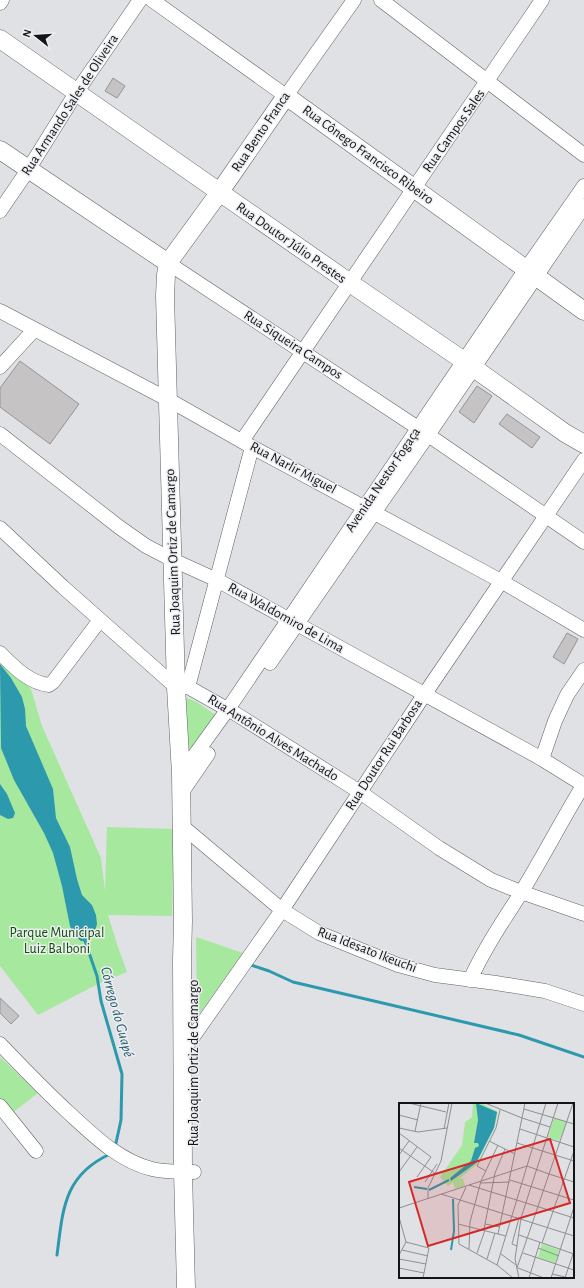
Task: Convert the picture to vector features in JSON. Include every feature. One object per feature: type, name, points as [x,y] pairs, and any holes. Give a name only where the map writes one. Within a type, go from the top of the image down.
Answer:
[{"type":"main road","name":"Rua Doutor Júlio Prestes","points":[[0,39],[219,193],[469,364],[565,433],[584,444]]},
{"type":"main road","name":"Rua Cônego Francisco Ribeiro","points":[[286,96],[584,311]]},
{"type":"main road","name":"Rua Bento Franca","points":[[168,263],[219,193],[286,96]]},
{"type":"main road","name":"Rua Siqueira Campos","points":[[0,150],[168,263]]},
{"type":"main road","name":"Rua Joaquim Ortiz de Camargo","points":[[168,263],[164,296],[169,400],[173,560],[182,687],[181,774],[183,1051],[196,1288]]},
{"type":"main road","name":"Rua Joaquim Ortiz de Camargo","points":[[182,833],[193,876],[194,1035],[186,1288]]},
{"type":"street","name":"Rua Armando Sales de Oliveira","points":[[0,211],[28,170],[76,93],[140,0]]},
{"type":"street","name":"Rua Cônego Francisco Ribeiro","points":[[152,0],[286,96]]},
{"type":"street","name":"Rua Bento Franca","points":[[286,96],[354,0]]},
{"type":"street","points":[[382,0],[584,155]]},
{"type":"street","name":"Rua Campos Sales","points":[[182,687],[217,580],[247,444],[302,351],[488,82],[542,0]]},
{"type":"street","name":"Avenida Nestor Fogaça","points":[[182,792],[232,712],[292,621],[569,217],[584,186]]},
{"type":"street","name":"Avenida Nestor Fogaça","points":[[569,217],[584,206]]},
{"type":"street","name":"Rua Siqueira Campos","points":[[168,263],[423,432],[584,542]]},
{"type":"street","name":"Rua Narlir Miguel","points":[[0,311],[169,400],[247,444],[501,581],[584,630]]},
{"type":"street","points":[[0,367],[34,330]]},
{"type":"street","name":"Rua Waldomiro de Lima","points":[[0,434],[119,527],[146,546],[217,580],[584,784]]},
{"type":"street","name":"Rua Doutor Rui Barbosa","points":[[183,1051],[282,910],[424,695],[583,462]]},
{"type":"street","name":"Rua Antônio Alves Machado","points":[[0,528],[100,620],[182,687],[232,712],[360,792],[465,865],[491,880],[584,914]]},
{"type":"street","points":[[0,653],[34,682],[49,685],[53,682],[100,620]]},
{"type":"street","points":[[542,760],[554,721],[567,695],[584,670]]},
{"type":"street","name":"Avenida Nestor Fogaça","points":[[181,774],[232,712]]},
{"type":"street","points":[[470,980],[484,952],[584,784]]},
{"type":"street","name":"Rua Idesato Ikeuchi","points":[[182,833],[282,910],[319,933],[398,965],[435,975],[545,991],[584,1004]]},
{"type":"street","points":[[0,1044],[47,1092],[96,1138],[115,1152],[151,1169],[189,1172]]},
{"type":"street","points":[[0,1106],[36,1151]]},
{"type":"green space","name":"Parque Municipal Luiz Balboni","points":[[0,658],[31,689],[42,726],[101,858],[105,891],[107,827],[174,829],[172,916],[108,915],[127,972],[98,984],[38,1015],[0,966]]},
{"type":"green space","points":[[183,697],[195,701],[217,716],[186,757]]},
{"type":"green space","points":[[196,937],[243,953],[197,1017]]},
{"type":"green space","points":[[0,1057],[38,1093],[11,1114],[0,1099]]},
{"type":"water","points":[[0,664],[11,678],[22,697],[25,709],[26,726],[53,789],[56,818],[70,847],[82,895],[92,905],[96,915],[97,924],[95,931],[93,935],[85,941],[81,941],[73,935],[53,853],[44,833],[14,780],[1,748]]},
{"type":"water","points":[[0,784],[7,794],[15,813],[13,818],[8,819],[0,815]]},
{"type":"building","points":[[113,78],[125,86],[117,98],[105,91]]},
{"type":"building","points":[[20,361],[79,404],[50,444],[0,407],[0,388]]},
{"type":"building","points":[[477,386],[492,396],[474,423],[459,412]]},
{"type":"building","points":[[507,414],[540,437],[532,448],[499,424]]},
{"type":"building","points":[[567,633],[578,639],[564,664],[553,657]]},
{"type":"building","points":[[0,998],[19,1016],[11,1024],[0,1013]]},
{"type":"waterway","name":"Córrego do Guapé","points":[[84,938],[97,976],[101,1001],[122,1074],[121,1120],[116,1143]]},
{"type":"waterway","points":[[251,965],[293,982],[519,1035],[584,1057]]},
{"type":"waterway","name":"Córrego do Guapé","points":[[57,1255],[64,1209],[74,1184],[94,1163],[110,1154]]}]
